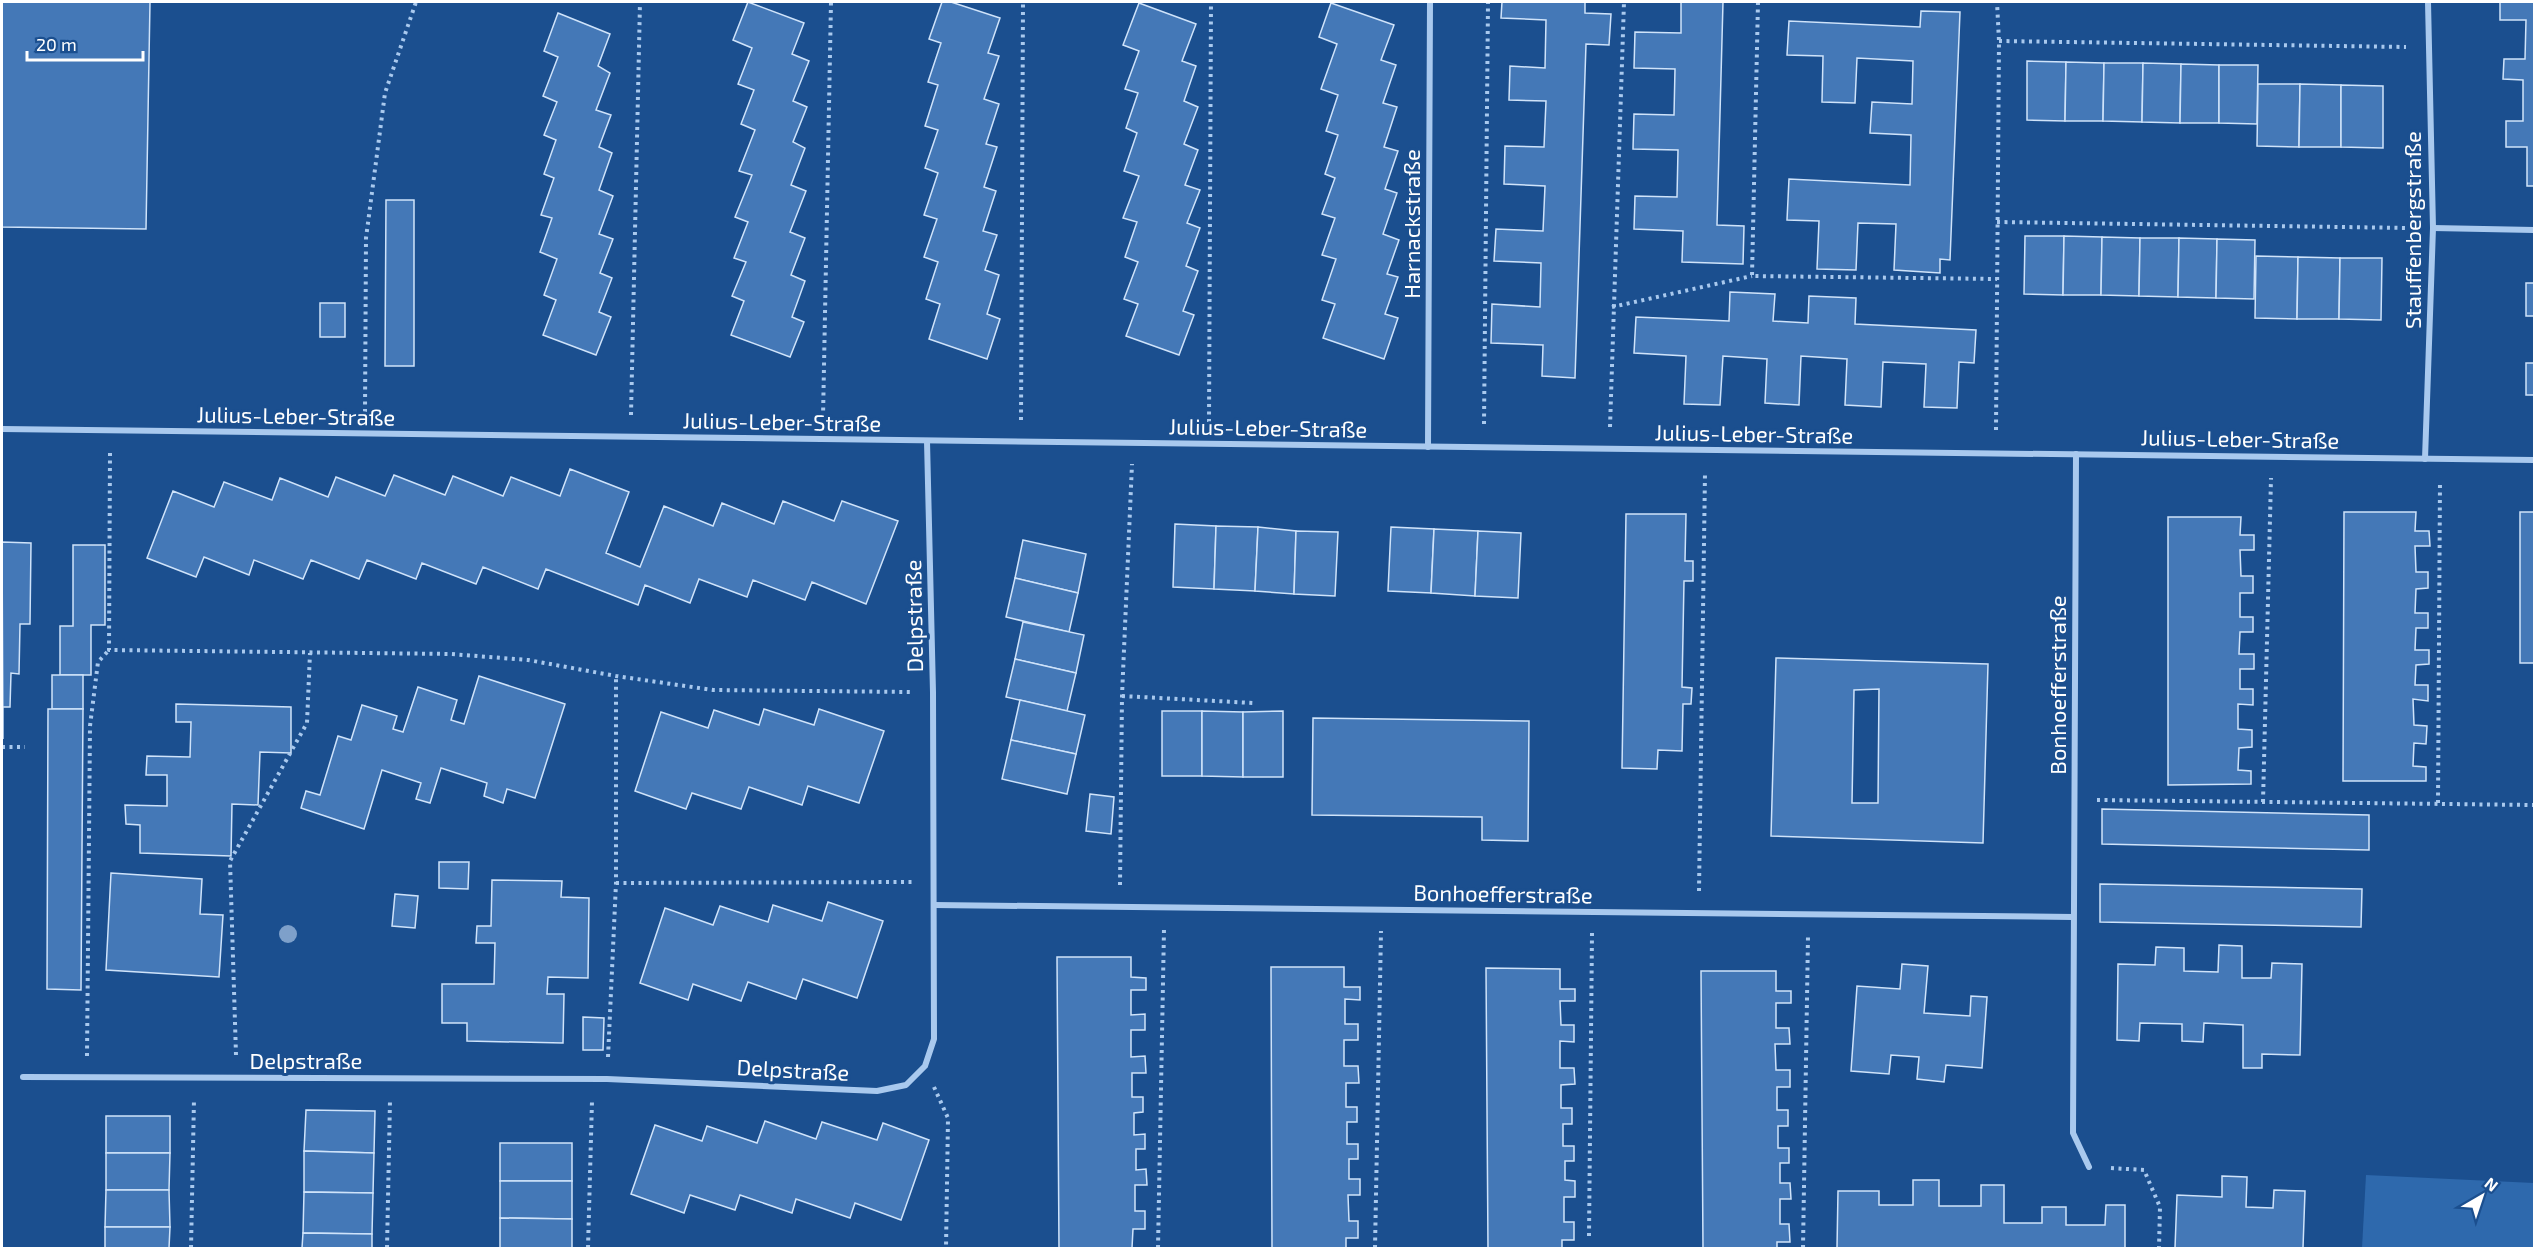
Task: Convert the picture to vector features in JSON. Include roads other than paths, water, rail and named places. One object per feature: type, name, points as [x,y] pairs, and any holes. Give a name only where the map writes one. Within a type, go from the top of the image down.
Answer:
[{"type":"street","name":"Harnackstraße","points":[[1428,447],[1430,2]]},
{"type":"street","name":"Stauffenbergstraße","points":[[2425,459],[2433,228],[2428,2]]},
{"type":"street","points":[[2433,228],[2535,230]]},
{"type":"street","name":"Julius-Leber-Straße","points":[[2,429],[2535,460]]},
{"type":"street","name":"Delpstraße","points":[[23,1077],[607,1079],[877,1091],[906,1085],[925,1066],[934,1039],[933,692],[927,441]]},
{"type":"street","name":"Bonhoefferstraße","points":[[2076,454],[2073,1133],[2089,1167]]},
{"type":"street","name":"Bonhoefferstraße","points":[[934,905],[2073,917]]}]
